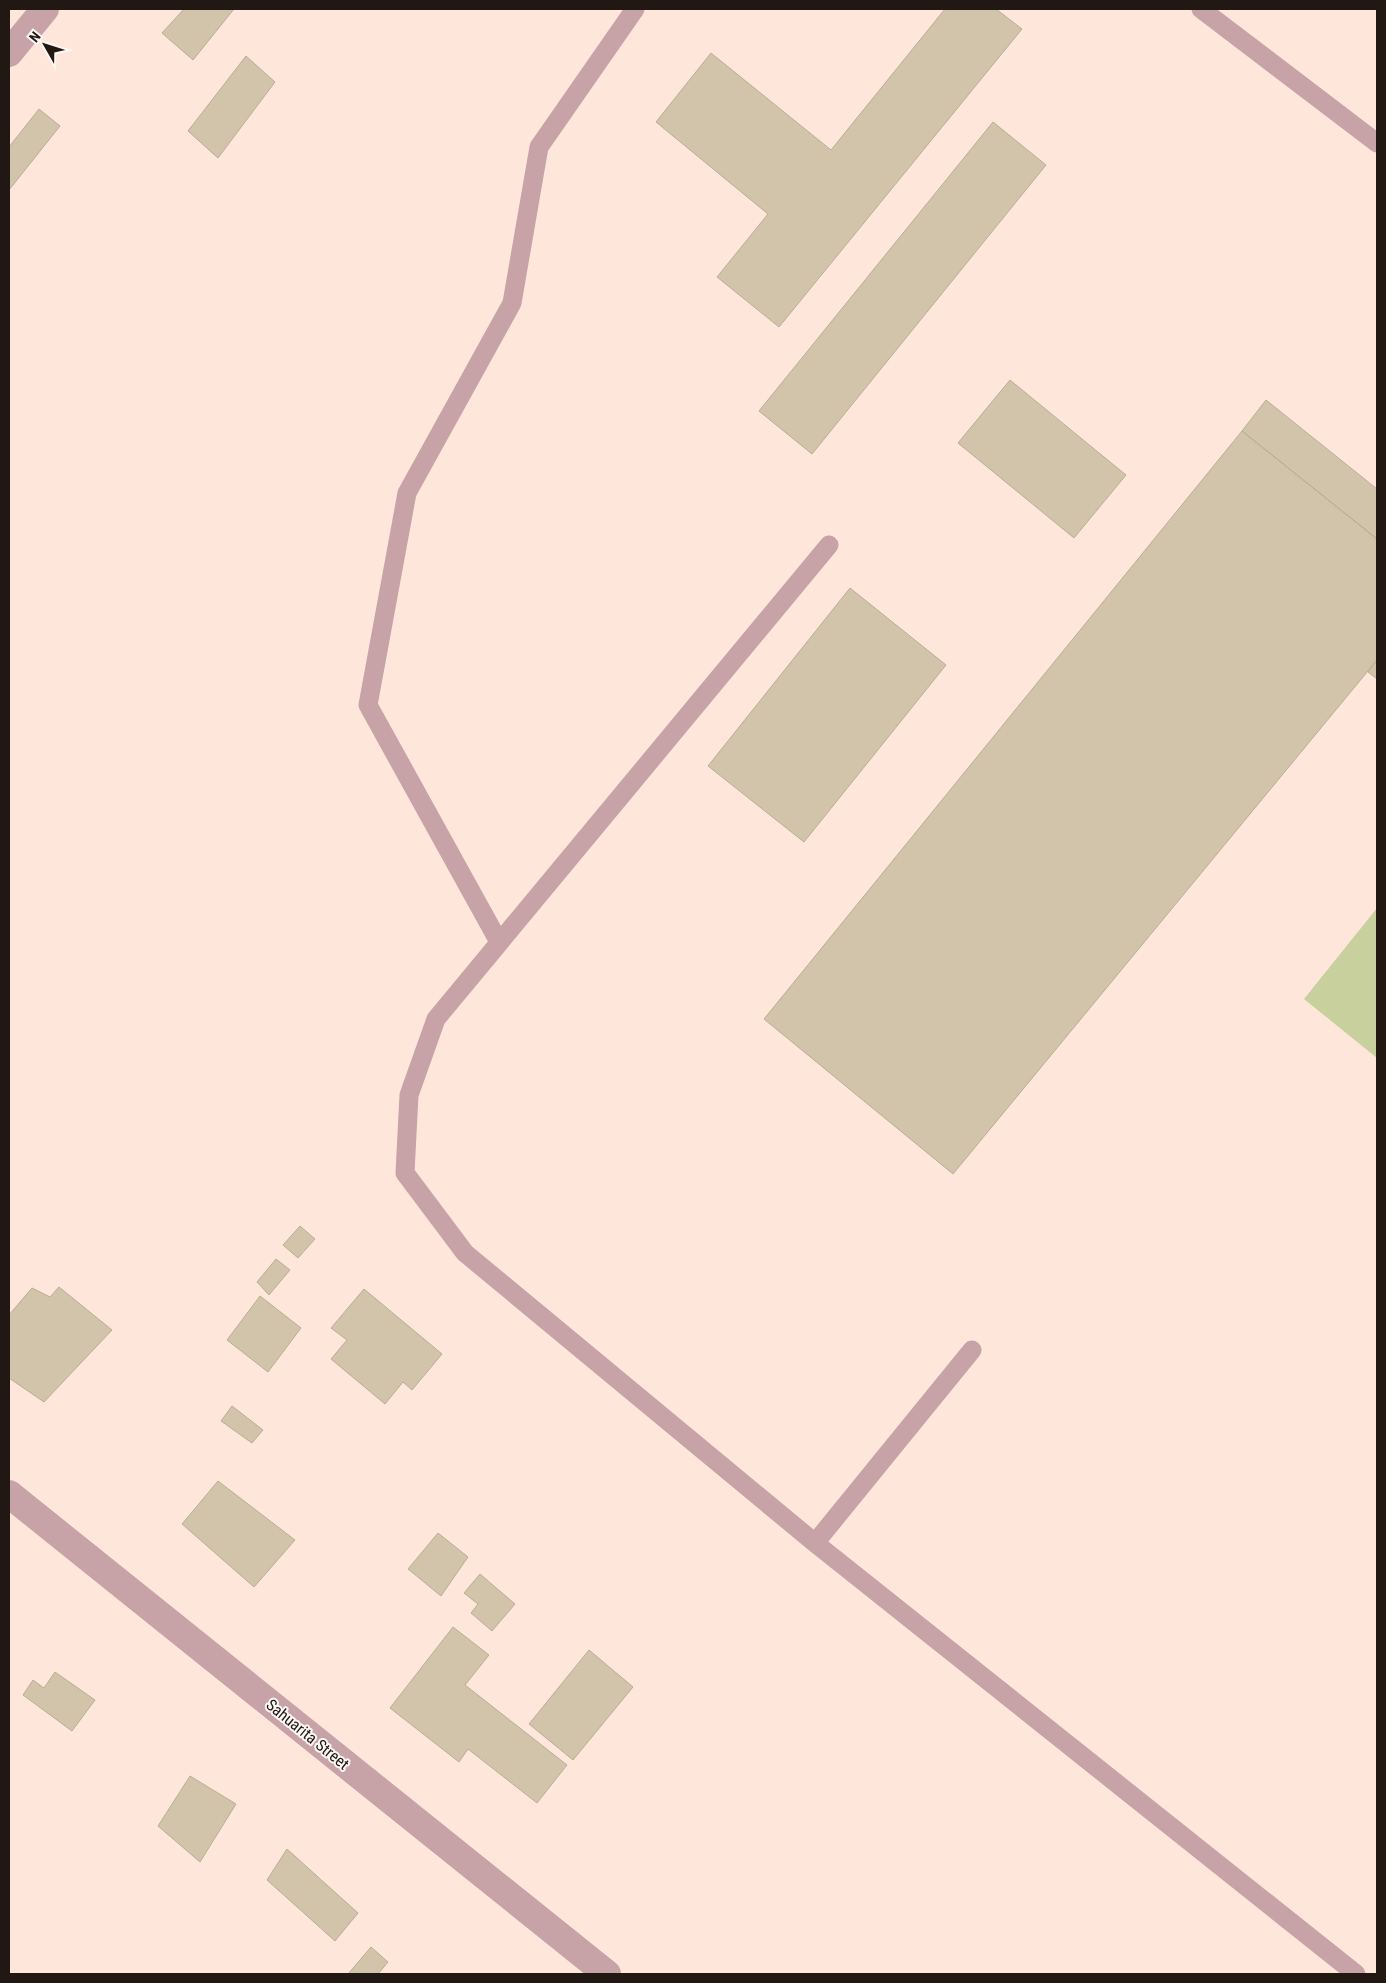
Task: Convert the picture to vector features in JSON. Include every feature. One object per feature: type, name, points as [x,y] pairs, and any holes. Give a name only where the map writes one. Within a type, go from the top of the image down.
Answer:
[{"type":"street","points":[[9,53],[45,9]]},
{"type":"street","name":"Sahuarita Street","points":[[9,1494],[607,1974]]},
{"type":"lane","points":[[499,942],[368,705],[408,493],[512,303],[539,147],[635,9]]},
{"type":"lane","points":[[1201,9],[1377,143]]},
{"type":"lane","points":[[829,545],[436,1019],[409,1095],[405,1174],[465,1253],[815,1543],[1356,1974]]},
{"type":"lane","points":[[815,1543],[972,1350]]},
{"type":"green space","points":[[1377,908],[1377,1058],[1304,999]]},
{"type":"building","points":[[184,9],[234,9],[193,60],[162,33]]},
{"type":"building","points":[[945,9],[996,9],[1022,29],[779,327],[717,277],[768,214],[656,122],[711,53],[831,150]]},
{"type":"building","points":[[246,56],[275,82],[218,158],[188,131]]},
{"type":"building","points":[[39,109],[60,126],[9,190],[9,147]]},
{"type":"building","points":[[993,122],[1046,165],[812,454],[759,411]]},
{"type":"building","points":[[1010,380],[1126,475],[1074,538],[958,443]]},
{"type":"building","points":[[1266,400],[1377,489],[1377,539],[1242,431]]},
{"type":"building","points":[[1242,431],[1377,539],[1377,660],[953,1174],[764,1019]]},
{"type":"building","points":[[850,588],[946,665],[804,842],[708,766]]},
{"type":"building","points":[[1377,660],[1377,679],[1368,672]]},
{"type":"building","points":[[300,1226],[315,1239],[298,1258],[283,1245]]},
{"type":"building","points":[[276,1259],[290,1270],[269,1295],[257,1282]]},
{"type":"building","points":[[59,1287],[112,1330],[44,1402],[9,1378],[9,1315],[32,1288],[50,1297]]},
{"type":"building","points":[[364,1289],[442,1354],[412,1390],[403,1382],[385,1404],[331,1359],[347,1340],[331,1328]]},
{"type":"building","points":[[260,1296],[301,1328],[268,1372],[227,1340]]},
{"type":"building","points":[[232,1406],[263,1430],[252,1443],[221,1421]]},
{"type":"building","points":[[218,1481],[295,1540],[254,1587],[182,1524]]},
{"type":"building","points":[[438,1533],[468,1557],[441,1596],[408,1569]]},
{"type":"building","points":[[480,1574],[515,1604],[492,1631],[471,1613],[478,1604],[464,1593]]},
{"type":"building","points":[[453,1627],[489,1655],[465,1685],[567,1765],[537,1803],[468,1749],[459,1762],[390,1708]]},
{"type":"building","points":[[589,1650],[633,1687],[573,1760],[529,1724]]},
{"type":"building","points":[[55,1672],[95,1700],[72,1731],[23,1695],[33,1680],[44,1688]]},
{"type":"building","points":[[190,1776],[236,1804],[200,1862],[158,1826]]},
{"type":"building","points":[[287,1849],[358,1913],[335,1941],[267,1880]]},
{"type":"building","points":[[371,1947],[388,1962],[378,1974],[348,1974]]}]
